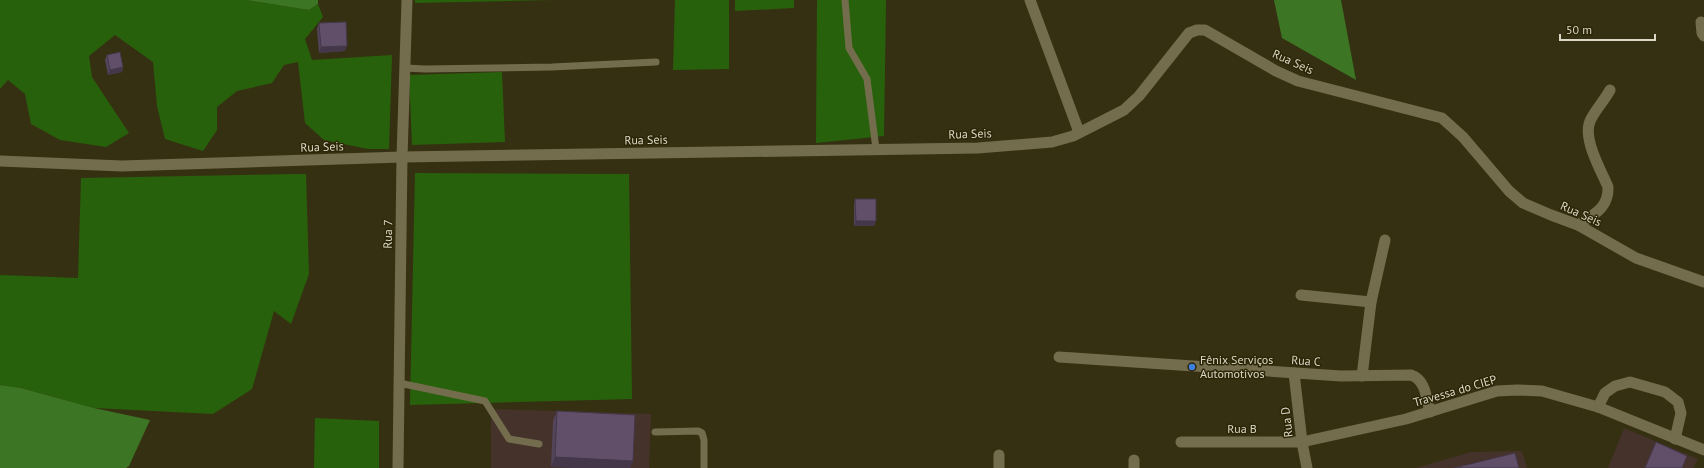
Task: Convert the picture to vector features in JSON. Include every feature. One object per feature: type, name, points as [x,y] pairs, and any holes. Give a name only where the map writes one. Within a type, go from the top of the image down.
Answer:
[{"type":"street","name":"Rua 7","points":[[398,468],[402,157],[407,0]]},
{"type":"street","points":[[1030,0],[1079,132]]},
{"type":"street","points":[[1701,22],[1702,33],[1704,36]]},
{"type":"street","name":"Rua Seis","points":[[0,161],[122,166],[402,157],[978,148],[1052,142],[1079,132],[1124,110],[1140,96],[1189,33],[1197,30],[1205,30],[1276,71],[1298,81],[1442,118],[1463,137],[1509,191],[1523,203],[1578,225],[1636,258],[1704,282]]},
{"type":"street","points":[[1578,225],[1604,207],[1608,194],[1608,187],[1589,143],[1588,129],[1590,120],[1604,102],[1610,90]]},
{"type":"street","points":[[1362,376],[1371,302],[1385,240]]},
{"type":"street","points":[[1301,295],[1371,302]]},
{"type":"street","name":"Rua C","points":[[1059,357],[1341,376],[1411,374],[1418,377],[1422,382],[1430,412]]},
{"type":"street","name":"Rua D","points":[[1294,373],[1302,442],[1307,468]]},
{"type":"street","points":[[1598,407],[1605,393],[1615,386],[1630,382],[1665,392],[1678,402],[1681,413],[1675,439]]},
{"type":"street","name":"Travessa do CIEP","points":[[1302,442],[1430,412],[1497,391],[1517,390],[1542,391],[1598,407],[1704,450]]},
{"type":"street","name":"Rua B","points":[[1181,442],[1302,442]]},
{"type":"street","points":[[999,456],[999,468]]},
{"type":"lane","points":[[845,0],[849,48],[868,79],[876,149]]},
{"type":"lane","points":[[405,68],[544,67],[656,62]]},
{"type":"lane","points":[[400,383],[485,401],[509,439],[539,444]]},
{"type":"lane","points":[[655,432],[698,431],[702,433],[704,440],[704,468]]},
{"type":"shaded area","points":[[491,409],[651,414],[649,468],[491,468]]},
{"type":"shaded area","points":[[1624,428],[1698,459],[1693,468],[1608,468]]},
{"type":"shaded area","points":[[1522,451],[1527,468],[1416,468],[1471,452]]},
{"type":"green space","points":[[0,0],[246,0],[309,10],[318,4],[323,17],[305,39],[312,60],[392,55],[389,149],[368,149],[324,140],[305,123],[298,62],[284,65],[272,83],[237,91],[217,107],[217,130],[203,151],[165,139],[157,106],[153,62],[115,35],[89,56],[92,77],[129,133],[106,147],[60,140],[31,124],[25,94],[8,80],[0,89]]},
{"type":"green space","points":[[246,0],[318,0],[318,4],[309,10]]},
{"type":"green space","points":[[415,0],[553,0],[415,3]]},
{"type":"green space","points":[[675,0],[729,0],[729,69],[673,70]]},
{"type":"green space","points":[[735,0],[794,0],[794,8],[735,11]]},
{"type":"green space","points":[[817,0],[886,0],[884,136],[816,143]]},
{"type":"green space","points":[[1274,0],[1341,0],[1356,80],[1282,38]]},
{"type":"green space","points":[[502,72],[505,142],[412,145],[409,75]]},
{"type":"green space","points":[[415,173],[629,174],[632,399],[410,405]]},
{"type":"green space","points":[[306,174],[309,274],[291,324],[274,311],[252,389],[213,414],[94,408],[21,388],[0,385],[0,275],[78,278],[81,178]]},
{"type":"green space","points":[[0,385],[21,388],[94,408],[150,420],[129,466],[126,468],[0,468]]},
{"type":"green space","points":[[315,418],[379,421],[379,468],[314,468]]},
{"type":"building","points":[[346,22],[347,46],[321,47],[319,23]]},
{"type":"building","points":[[120,52],[123,67],[110,70],[107,55]]},
{"type":"building","points":[[855,199],[876,199],[876,221],[856,221]]},
{"type":"building","points":[[557,411],[635,415],[633,461],[555,457]]},
{"type":"building","points":[[1656,442],[1687,456],[1682,468],[1645,468]]},
{"type":"building","points":[[1515,453],[1519,468],[1454,468]]},
{"type":"place","name":"Fênix Serviços Automotivos","points":[[1192,367]]}]
